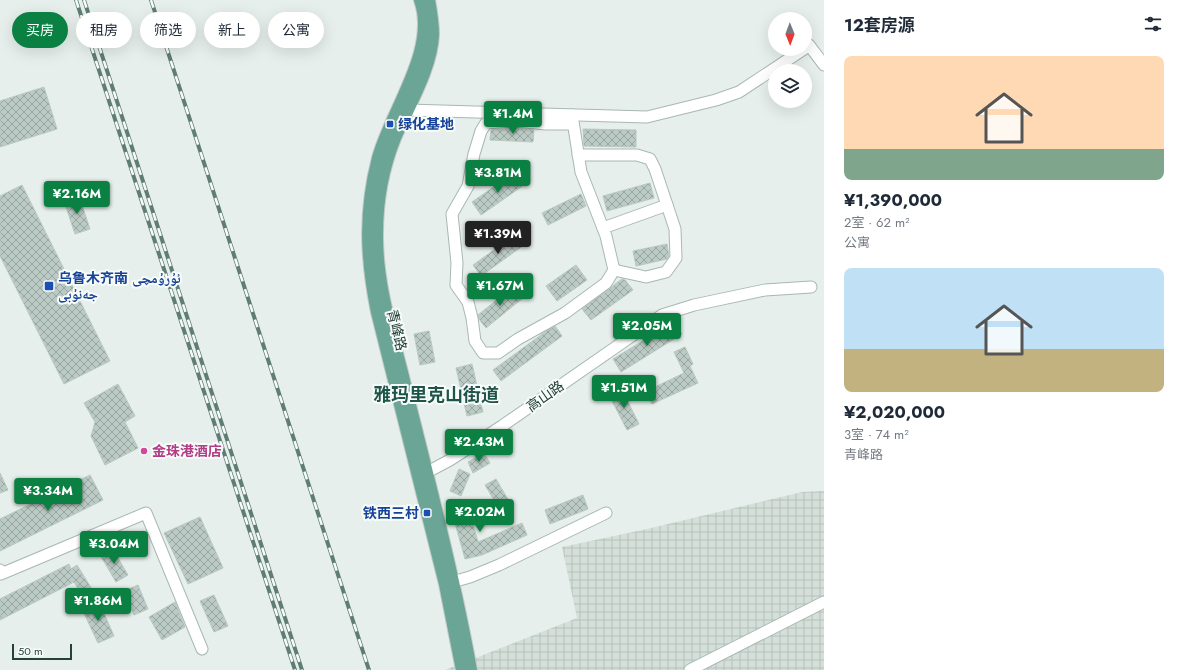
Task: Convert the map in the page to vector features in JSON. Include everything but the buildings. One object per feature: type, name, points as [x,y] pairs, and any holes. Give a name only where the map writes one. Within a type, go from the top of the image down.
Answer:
[{"type":"main road","name":"青峰路","points":[[420,0],[424,20],[424,34],[421,51],[414,71],[390,124],[378,157],[370,203],[368,235],[370,272],[377,312],[423,475]]},
{"type":"main road","name":"青峰路","points":[[429,0],[433,23],[431,52],[426,68],[395,139],[382,181],[378,209],[378,259],[423,475],[471,670]]},
{"type":"main road","name":"青峰路","points":[[449,583],[462,670]]},
{"type":"street","points":[[812,53],[824,65]]},
{"type":"street","points":[[407,110],[572,119],[646,117],[716,100],[739,92],[793,56]]},
{"type":"street","points":[[572,119],[581,172],[606,236],[614,270],[606,283],[564,313],[498,353],[483,353],[475,341],[468,302],[456,286],[457,263],[452,214],[468,186],[474,154],[481,131],[486,123],[516,121],[546,124],[572,119]]},
{"type":"street","points":[[578,155],[637,156],[650,159],[655,169],[675,229],[676,258],[666,272],[646,277],[614,270]]},
{"type":"street","points":[[603,228],[667,204]]},
{"type":"street","name":"高山路","points":[[423,475],[450,460],[502,426],[662,315],[694,305],[765,290],[811,287]]},
{"type":"street","points":[[0,570],[2,574],[146,513],[202,649]]},
{"type":"street","points":[[449,583],[470,577],[499,565],[606,513]]},
{"type":"street","points":[[690,670],[824,602]]},
{"type":"shaded area","points":[[824,491],[824,670],[445,670],[577,618],[562,547],[647,529],[802,492]]},
{"type":"railway","points":[[76,0],[295,670]]},
{"type":"railway","points":[[84,0],[302,670]]},
{"type":"railway","points":[[151,0],[369,670]]},
{"type":"place","name":"绿化基地","points":[[390,124]]},
{"type":"place","name":"乌鲁木齐南 ئۇرۇمچى جەنۇبى","points":[[49,286]]},
{"type":"place","name":"金珠港酒店","points":[[144,451]]},
{"type":"place","name":"铁西三村","points":[[427,513]]},
{"type":"district","name":"雅玛里克山街道","points":[[436,395]]}]
